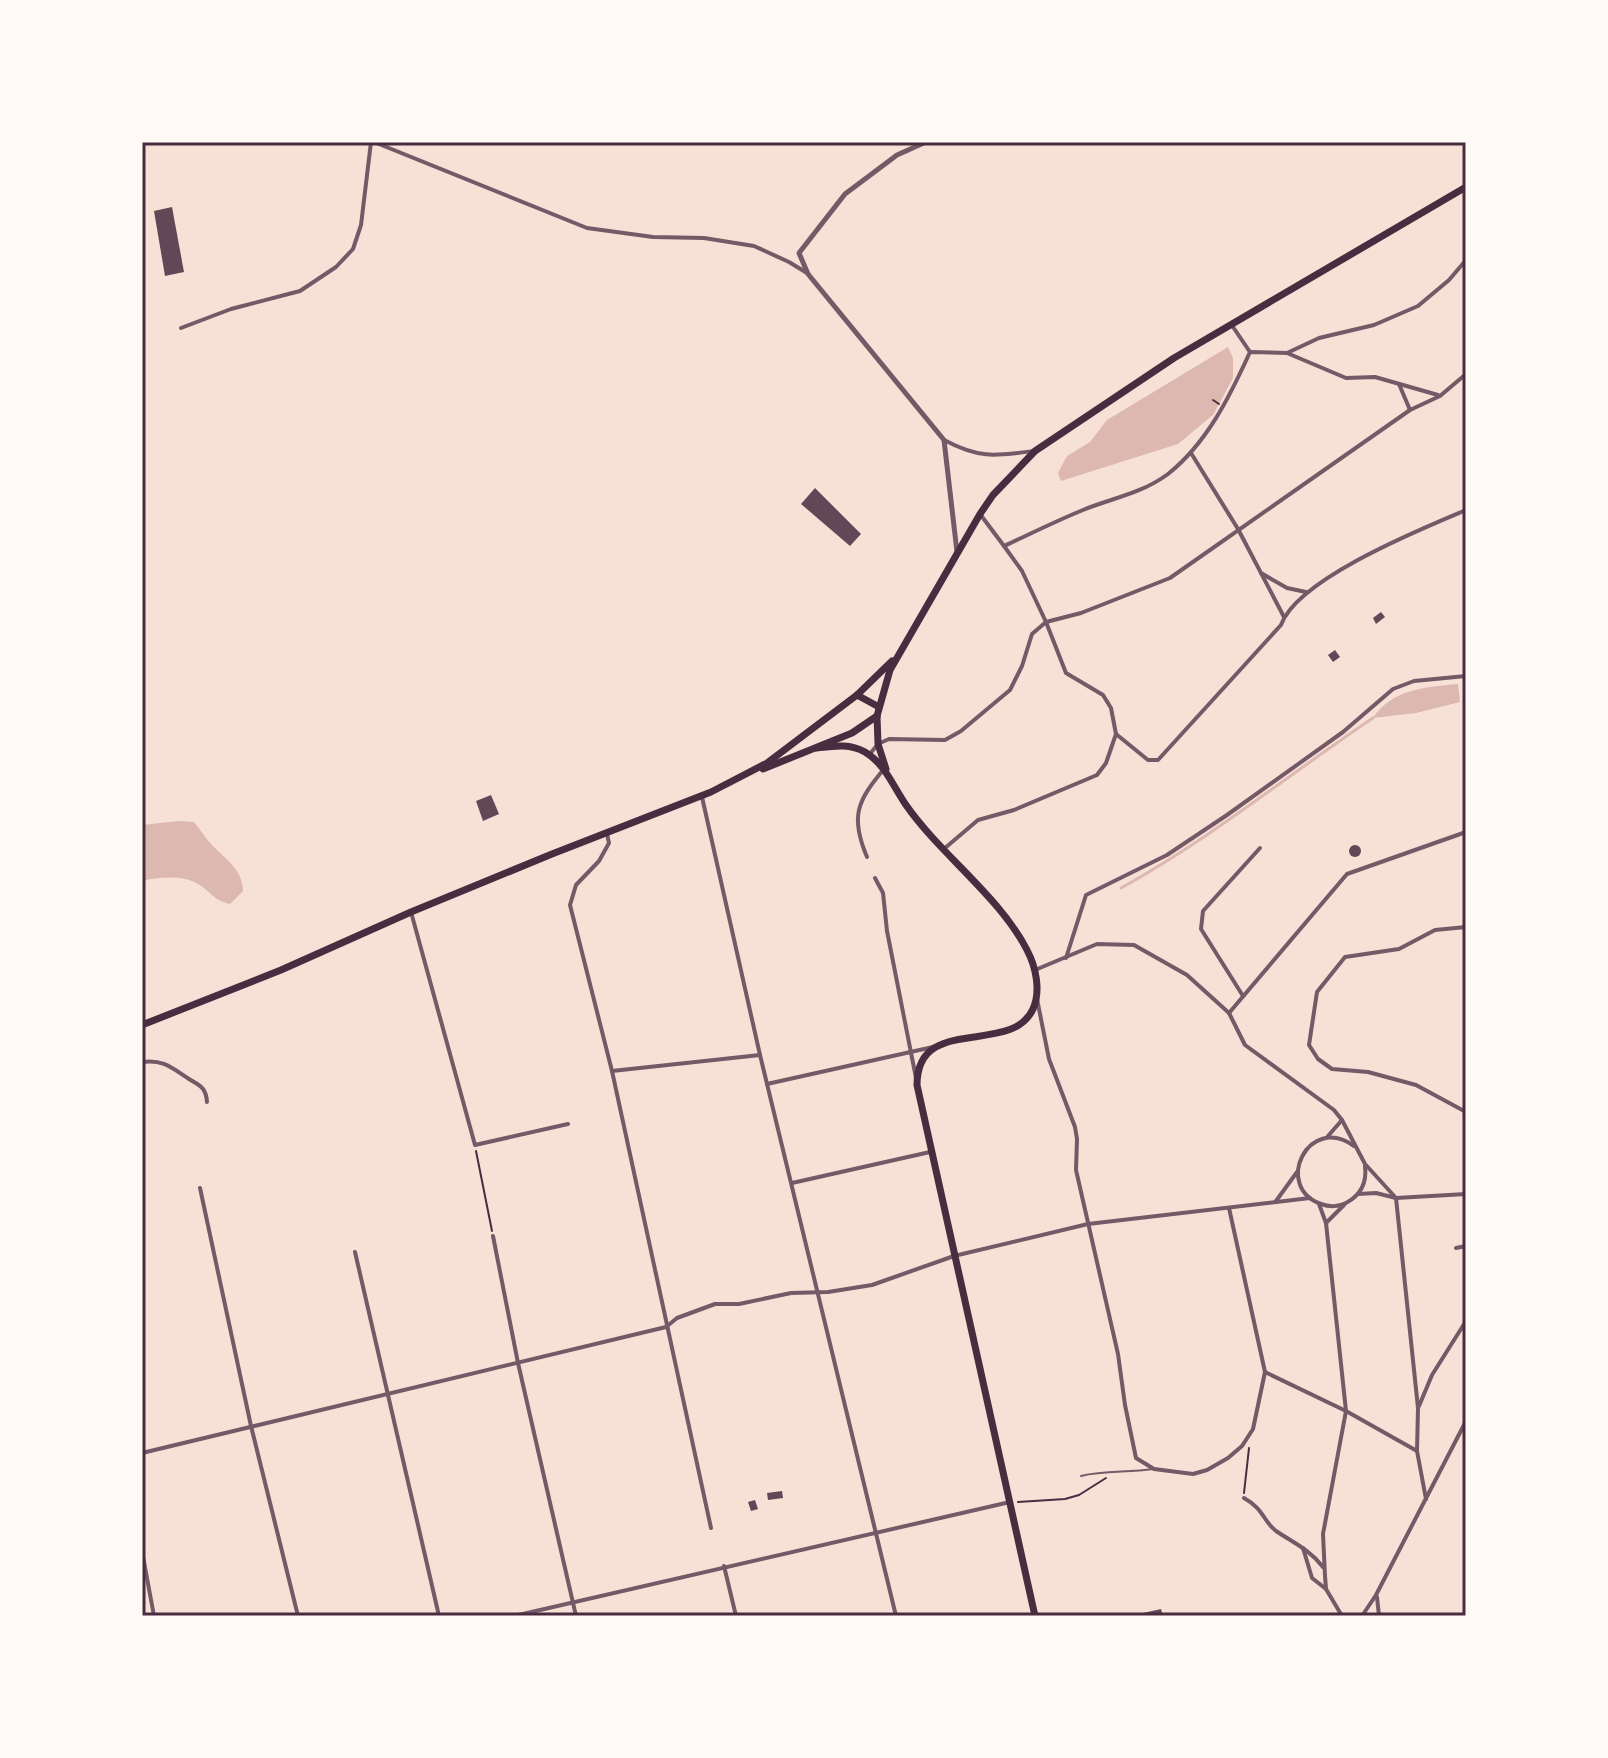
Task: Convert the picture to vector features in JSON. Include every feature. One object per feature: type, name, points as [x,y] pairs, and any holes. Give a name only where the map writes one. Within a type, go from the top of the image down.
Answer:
[{"type":"main road","points":[[142,1025],[281,970],[411,912],[702,797],[767,763],[857,695],[891,661],[993,495],[1035,451],[1174,358],[1466,187]]},
{"type":"main road","points":[[904,642],[890,670],[877,716],[878,744],[885,769],[906,805],[1014,929],[1029,953],[1035,970],[1037,997],[1031,1013],[1012,1028],[937,1045],[923,1058],[917,1085],[1035,1616]]},
{"type":"main road","points":[[857,695],[879,707]]},
{"type":"main road","points":[[746,775],[864,727],[877,716]]},
{"type":"main road","points":[[817,748],[848,746],[869,755],[885,769]]},
{"type":"street","points":[[181,328],[231,309],[300,291],[336,267],[353,249],[361,225],[372,142],[587,228],[653,237],[704,238],[754,246],[808,274]]},
{"type":"street","points":[[789,262],[845,194],[897,155],[926,142]]},
{"type":"street","points":[[799,253],[808,274],[944,440],[968,452],[996,456],[1035,451]]},
{"type":"street","points":[[1287,353],[1319,338],[1374,325],[1418,306],[1449,280],[1466,260]]},
{"type":"street","points":[[1231,324],[1250,352]]},
{"type":"street","points":[[1250,352],[1287,353],[1346,378],[1375,377],[1440,396]]},
{"type":"street","points":[[1004,546],[1085,509],[1111,503],[1139,491],[1166,475],[1191,453],[1229,397],[1250,352]]},
{"type":"street","points":[[869,755],[878,744],[901,738],[945,740],[961,731],[1010,690],[1032,634],[1046,622],[1081,613],[1170,578],[1410,410],[1440,396],[1466,374]]},
{"type":"street","points":[[1399,384],[1410,410]]},
{"type":"street","points":[[944,440],[957,553]]},
{"type":"street","points":[[1191,453],[1238,529],[1284,617]]},
{"type":"street","points":[[1116,734],[1148,760],[1158,760],[1281,625],[1284,617],[1306,592],[1374,552],[1466,510]]},
{"type":"street","points":[[943,849],[978,820],[1038,801],[1097,775],[1106,763],[1116,734],[1111,708],[1103,695],[1066,673],[1022,571],[980,514]]},
{"type":"street","points":[[1260,573],[1287,588],[1306,592]]},
{"type":"street","points":[[1066,958],[1086,895],[1167,855],[1227,815],[1343,732],[1393,689],[1414,681],[1466,676]]},
{"type":"street","points":[[867,857],[860,840],[858,808],[885,769]]},
{"type":"street","points":[[702,797],[760,1055],[896,1616]]},
{"type":"street","points":[[1229,1013],[1347,874],[1466,832]]},
{"type":"street","points":[[607,834],[609,843],[599,861],[576,885],[570,905],[612,1071],[711,1528]]},
{"type":"street","points":[[1243,996],[1201,929],[1203,911],[1260,848]]},
{"type":"street","points":[[875,878],[883,893],[887,931],[917,1085]]},
{"type":"street","points":[[411,912],[475,1145],[568,1124]]},
{"type":"street","points":[[1466,927],[1435,930],[1399,949],[1345,957],[1317,992],[1309,1045],[1318,1059],[1332,1069],[1368,1072],[1416,1085],[1466,1112]]},
{"type":"street","points":[[1035,970],[1097,944],[1134,945],[1187,975],[1229,1013],[1245,1045],[1334,1110],[1342,1120],[1365,1164],[1396,1198],[1418,1408],[1417,1451],[1426,1499]]},
{"type":"street","points":[[1037,997],[1049,1059],[1075,1127],[1076,1170],[1118,1354],[1136,1458],[1154,1469],[1193,1474],[1207,1470],[1242,1446],[1253,1429],[1265,1372],[1229,1208]]},
{"type":"street","points":[[767,1084],[937,1045]]},
{"type":"street","points":[[612,1071],[760,1055]]},
{"type":"street","points":[[142,1062],[164,1062],[173,1066],[202,1086],[207,1093],[207,1102]]},
{"type":"street","points":[[1274,1202],[1298,1171],[1305,1150],[1333,1133],[1342,1120]]},
{"type":"street","points":[[1325,1138],[1347,1141],[1356,1147]]},
{"type":"street","points":[[792,1183],[930,1152]]},
{"type":"street","points":[[1326,1223],[1358,1194],[1364,1183],[1365,1164]]},
{"type":"street","points":[[1298,1171],[1300,1185],[1310,1198],[1328,1206],[1345,1204]]},
{"type":"street","points":[[200,1188],[251,1426],[298,1616]]},
{"type":"street","points":[[1358,1194],[1376,1193],[1396,1198],[1405,1195],[1466,1194]]},
{"type":"street","points":[[142,1453],[666,1327],[677,1318],[715,1304],[739,1304],[791,1293],[872,1285],[954,1256],[1088,1224],[1310,1198]]},
{"type":"street","points":[[1319,1204],[1326,1223],[1346,1411],[1323,1534],[1326,1589]]},
{"type":"street","points":[[493,1236],[518,1363],[576,1616]]},
{"type":"street","points":[[1456,1248],[1466,1246]]},
{"type":"street","points":[[355,1252],[439,1616]]},
{"type":"street","points":[[1418,1408],[1432,1375],[1466,1321]]},
{"type":"street","points":[[1265,1372],[1346,1411],[1417,1451]]},
{"type":"street","points":[[1362,1616],[1376,1595],[1466,1421]]},
{"type":"street","points":[[1244,1498],[1257,1505],[1274,1530],[1302,1546],[1325,1569]]},
{"type":"street","points":[[514,1616],[1010,1502]]},
{"type":"street","points":[[1302,1546],[1312,1578],[1326,1589],[1342,1616]]},
{"type":"street","points":[[142,1551],[154,1616]]},
{"type":"street","points":[[724,1566],[736,1616]]},
{"type":"street","points":[[1376,1595],[1379,1616]]},
{"type":"lane","points":[[1081,1476],[1105,1470],[1115,1473],[1154,1469]]},
{"type":"path","points":[[475,1145],[493,1236]]},
{"type":"path","points":[[1244,1498],[1253,1429]]},
{"type":"path","points":[[1010,1502],[1065,1499],[1079,1495],[1115,1473]]},
{"type":"shaded area","points":[[1228,347],[1233,358],[1233,378],[1213,415],[1178,444],[1061,481],[1058,473],[1067,456],[1090,442],[1107,420]]},
{"type":"shaded area","points":[[1458,684],[1460,702],[1416,713],[1373,718],[1381,708],[1400,695],[1422,688]]},
{"type":"shaded area","points":[[194,822],[238,872],[243,891],[230,904],[185,879],[142,881],[142,825]]},
{"type":"building","points":[[172,207],[184,272],[165,276],[154,211]]},
{"type":"building","points":[[815,488],[861,534],[850,546],[801,504]]},
{"type":"building","points":[[1381,612],[1385,617],[1376,624],[1373,618]]},
{"type":"building","points":[[1335,650],[1340,657],[1333,662],[1328,655]]},
{"type":"building","points":[[491,795],[499,814],[483,821],[476,801]]},
{"type":"building","points":[[1355,845],[1361,851],[1355,857],[1349,851]]},
{"type":"building","points":[[782,1491],[783,1498],[768,1500],[767,1493]]},
{"type":"building","points":[[755,1500],[758,1509],[751,1511],[748,1502]]},
{"type":"building","points":[[1161,1609],[1163,1616],[1143,1616],[1143,1613]]},
{"type":"waterway","points":[[1121,888],[1217,828],[1373,718]]}]
